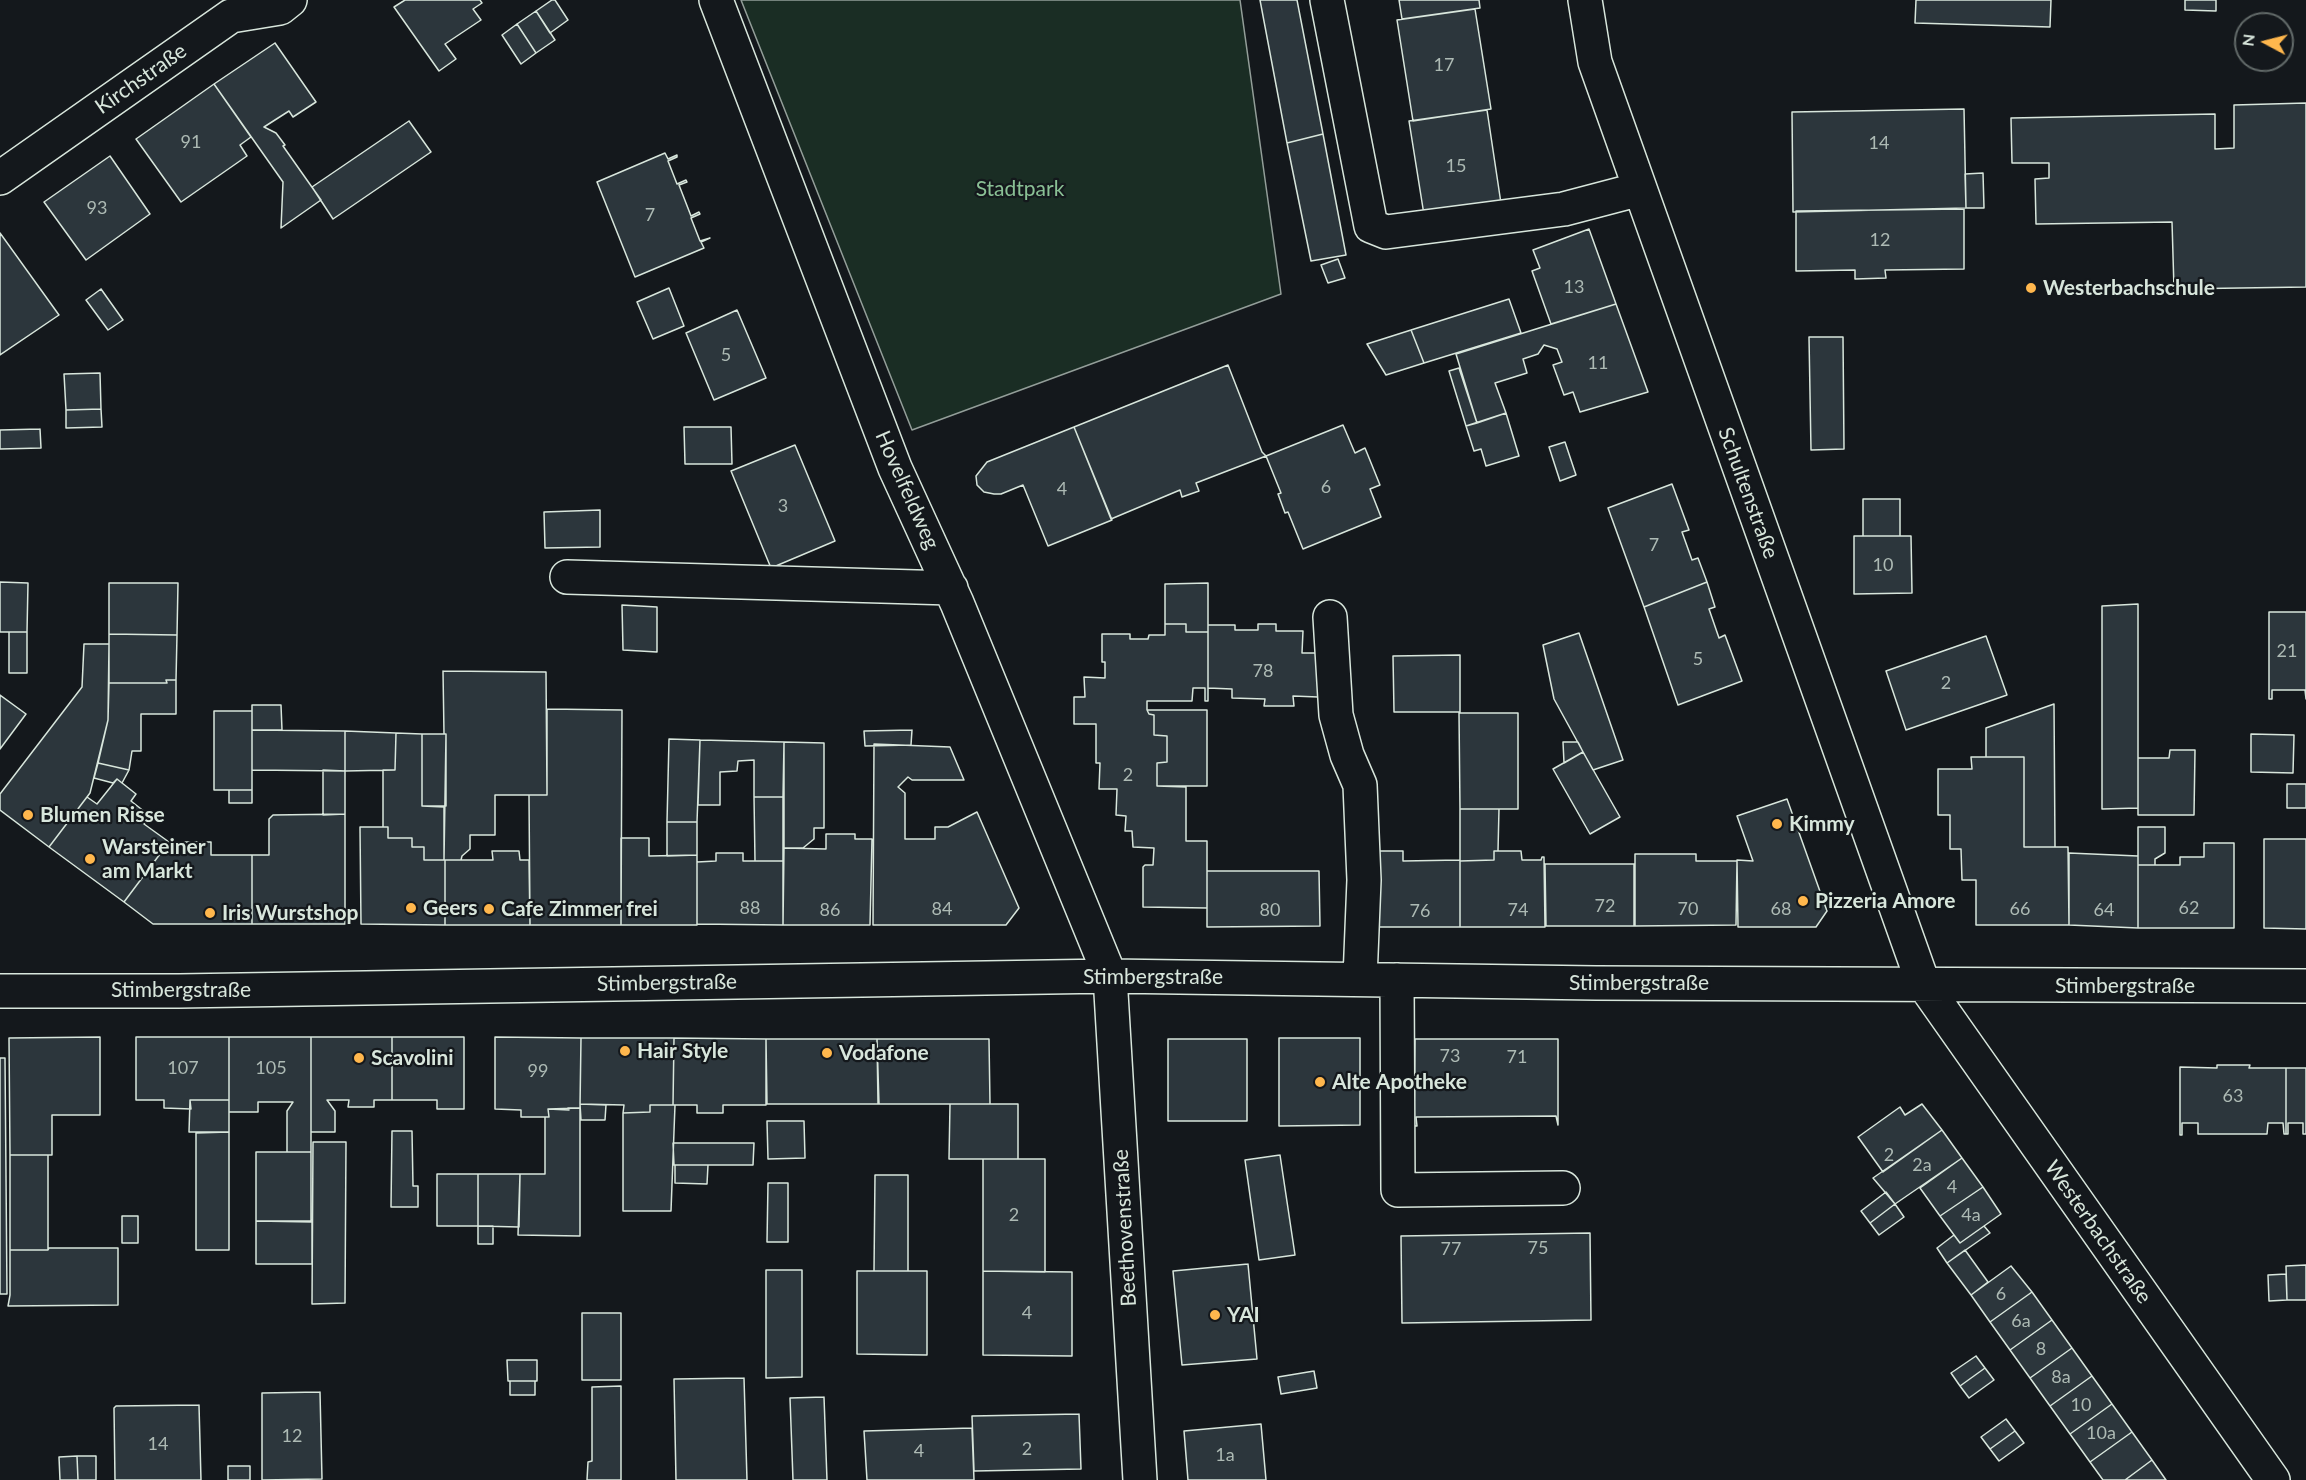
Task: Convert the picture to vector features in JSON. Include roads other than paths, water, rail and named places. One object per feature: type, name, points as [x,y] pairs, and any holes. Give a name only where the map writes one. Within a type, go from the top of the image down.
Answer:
[{"type":"street","name":"Kirchstraße","points":[[0,178],[231,16],[280,8],[290,0]]},
{"type":"street","name":"Hovelfeldweg","points":[[716,0],[895,468],[951,588],[1110,976]]},
{"type":"street","points":[[1328,0],[1371,226],[1386,232],[1564,209],[1640,189]]},
{"type":"street","name":"Schultenstraße","points":[[1585,0],[1595,62],[1923,983]]},
{"type":"street","points":[[567,577],[951,588]]},
{"type":"street","points":[[1330,617],[1336,715],[1347,755],[1360,785],[1364,880],[1360,979]]},
{"type":"street","name":"Stimbergstraße","points":[[0,991],[1110,976],[1596,983],[2306,986]]},
{"type":"street","name":"Beethovenstraße","points":[[1110,976],[1140,1480]]},
{"type":"street","points":[[1397,980],[1398,1190],[1563,1188]]},
{"type":"street","name":"Westerbachstraße","points":[[1923,983],[2273,1480]]},
{"type":"place","name":"Westerbachschule","points":[[2031,288]]},
{"type":"place","name":"Blumen Risse","points":[[28,815]]},
{"type":"place","name":"Kimmy","points":[[1777,824]]},
{"type":"place","name":"Warsteiner am Markt","points":[[90,859]]},
{"type":"place","name":"Pizzeria Amore","points":[[1803,901]]},
{"type":"place","name":"Geers","points":[[411,908]]},
{"type":"place","name":"Cafe Zimmer frei","points":[[489,909]]},
{"type":"place","name":"Iris Wurstshop","points":[[210,913]]},
{"type":"place","name":"Hair Style","points":[[625,1051]]},
{"type":"place","name":"Vodafone","points":[[827,1053]]},
{"type":"place","name":"Scavolini","points":[[359,1058]]},
{"type":"place","name":"Alte Apotheke","points":[[1320,1082]]},
{"type":"place","name":"YAI","points":[[1215,1315]]},
{"type":"park label","name":"Stadtpark","points":[[1020,189]]}]
